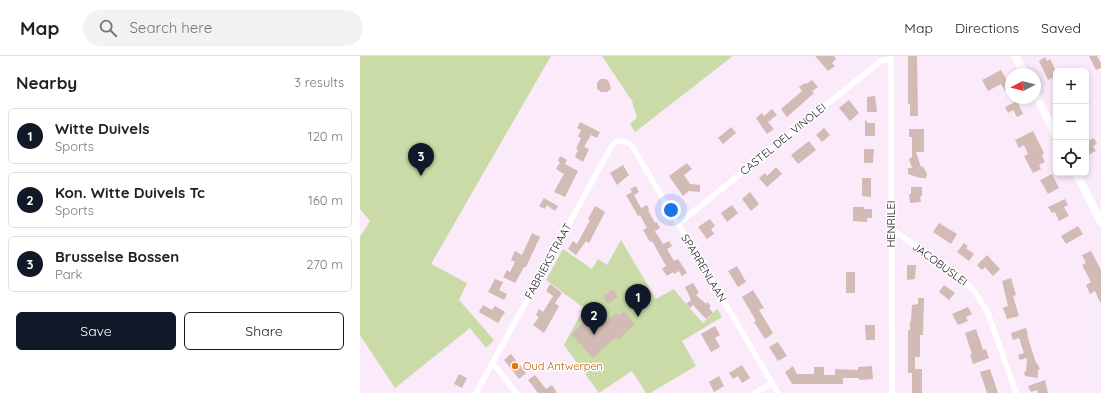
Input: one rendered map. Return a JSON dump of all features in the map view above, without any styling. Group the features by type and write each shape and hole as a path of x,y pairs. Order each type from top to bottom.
{"street":[{"path":"1015,56 1022,68"},
{"name":"CASTEL DEL VINOLEI","path":"677,223 683,220 881,61 891,58"},
{"name":"HENRILEI","path":"891,58 892,393"},
{"path":"1040,104 1053,129"},
{"name":"FABRIEKSTRAAT","path":"476,393 611,147 617,142 624,141 628,143"},
{"name":"SPARRENLAAN","path":"628,143 632,146 778,393"},
{"path":"1078,176 1101,222"},
{"name":"JACOBUSLEI","path":"891,229 957,274 975,292 988,313 1016,393"},
{"path":"492,364 497,368 516,393"},
{"path":"755,393 772,383"}],"green space":[{"path":"360,56 551,56 431,264 467,283 459,300 494,340 486,348 470,328 395,388 360,335 360,237 370,221 360,209"},
{"path":"602,56 733,56 635,132 630,124 637,118 632,101"},
{"path":"621,240 656,299 674,289 703,323 717,309 722,317 682,341 696,366 650,393 646,393 632,371 599,393 564,345 584,308 546,280 563,249 592,269 598,259 607,265"}],"building":[{"path":"815,56 834,56 836,59 832,63 835,66 828,71"},
{"path":"908,56 917,56 918,116 910,116 910,104 908,104"},
{"path":"1089,56 1097,56 1101,63 1101,68 1096,70"},
{"path":"1045,57 1047,61 1050,59 1054,68 1053,68 1053,78 1048,80 1039,61"},
{"path":"1001,70 1005,77 1005,91 1001,84 988,91 982,80"},
{"path":"600,79 606,79 609,82 611,89 607,92 601,92 597,89 597,83"},
{"path":"812,80 818,87 812,91 814,93 787,117 781,109 802,91 799,87"},
{"path":"875,96 877,112 867,112 867,97"},
{"path":"849,100 859,113 850,121 839,108"},
{"path":"1011,104 1018,104 1023,114 1017,117 1013,110 1008,113 1005,107"},
{"path":"772,109 777,115 768,122 774,129 767,134 756,118 762,113 764,116"},
{"path":"865,120 868,123 875,123 875,136 865,136"},
{"path":"580,122 600,132 597,138 591,135 584,147 589,149 583,162 575,157 578,150 576,149 581,138 578,136 581,130 577,128"},
{"path":"731,127 736,133 723,144 718,138"},
{"path":"824,128 830,135 822,142 816,135"},
{"path":"909,129 924,129 924,152 916,152 921,167 923,166 927,174 926,178 920,178 908,174 908,168 912,168 909,159 912,157 912,137 909,137"},
{"path":"1033,131 1044,153 1042,155 1045,162 1039,165 1041,169 1033,173 1024,156 1028,154 1024,145 1019,148 1015,140"},
{"path":"1094,138 1097,144 1093,146 1096,151 1089,154 1089,140"},
{"path":"809,141 816,150 798,164 791,155"},
{"path":"864,149 874,149 873,163 864,163"},
{"path":"560,156 567,160 565,164 578,171 565,197 554,192 564,174 556,169 560,162 558,161"},
{"path":"687,163 692,169 684,175 690,184 700,185 700,192 689,191 683,196 669,176"},
{"path":"623,165 629,175 617,185 610,173"},
{"path":"776,167 782,174 767,187 759,178 765,173 767,176"},
{"path":"1052,174 1059,188 1048,194 1040,180"},
{"path":"862,178 871,178 871,197 862,196"},
{"path":"636,186 639,192 634,195 641,208 647,205 655,223 657,222 660,228 655,231 663,244 669,241 672,246 667,249 674,261 678,259 687,273 682,276 679,271 674,274 673,272 667,276 662,269 666,266 652,241 650,242 643,230 647,228 640,215 638,216 626,195 632,192 630,189"},
{"path":"911,187 922,187 922,196 920,197 921,202 910,203 909,194 911,194"},
{"path":"750,192 759,204 751,211 742,199"},
{"path":"544,198 558,206 555,211 547,205 545,209 539,206"},
{"path":"1065,199 1068,205 1064,207 1069,216 1059,221 1055,212 1052,213 1048,207"},
{"path":"732,205 738,213 727,222 721,213"},
{"path":"595,206 605,212 589,243 586,241 576,255 568,249 573,241 577,244 590,220 588,219"},
{"path":"853,207 872,209 872,218 867,218 867,222 853,221"},
{"path":"710,219 715,226 711,229 714,234 707,239 698,227"},
{"path":"939,223 957,234 951,244 933,232"},
{"path":"1078,226 1083,234 1066,244 1061,236"},
{"path":"532,233 540,237 526,267 524,267 515,283 503,277 507,270 510,272 515,262 511,260 515,251 522,255"},
{"path":"964,243 968,246 966,248 974,254 969,261 957,252"},
{"path":"1091,251 1101,270 1101,304 1095,291 1090,294 1086,285 1091,282 1082,265 1086,263 1082,255"},
{"path":"987,255 1000,269 993,276 985,267 982,270 977,265"},
{"path":"907,265 916,265 915,279 907,280"},
{"path":"737,266 746,282 738,287 728,271"},
{"path":"846,272 855,272 855,293 846,293"},
{"path":"1011,278 1016,295 1013,296 1019,316 1007,319 1003,308 1008,306 1002,281"},
{"path":"495,279 503,282 499,290 507,294 504,300 488,292"},
{"path":"693,283 699,293 696,295 706,304 707,302 711,306 709,308 713,313 706,319 693,305 690,308 686,304 691,300 685,287"},
{"path":"550,284 562,293 555,303 559,306 544,333 533,325 539,317 536,315 539,309 543,312 553,296 546,291"},
{"path":"944,285 955,293 949,300 939,292"},
{"path":"613,289 618,297 608,304 603,296"},
{"path":"753,290 764,308 759,310 773,333 765,339 754,322 756,321 742,297"},
{"path":"918,298 924,298 923,335 920,335 920,357 915,357 915,369 922,369 922,393 912,393 912,373 908,373 908,330 910,330 912,305 918,304"},
{"path":"483,305 492,310 495,306 505,312 498,323 479,312"},
{"path":"968,307 972,314 966,317 968,321 958,325 952,314"},
{"path":"597,310 607,320 616,313 620,315 624,311 635,324 618,340 616,337 593,358 571,334"},
{"path":"865,325 875,325 875,340 866,340"},
{"path":"715,326 720,335 715,338 720,347 711,352 701,334"},
{"path":"1026,328 1036,363 1040,369 1038,370 1038,378 1025,376 1024,372 1026,371 1027,358 1020,360 1018,355 1024,353 1019,338 1013,340 1011,333"},
{"path":"976,329 983,350 986,349 989,358 973,364 970,355 972,354 965,333"},
{"path":"778,342 787,356 778,361 769,347"},
{"name":"Oud Antwerpen","path":"511,354 526,373 519,379 504,360"},
{"path":"742,365 750,378 742,383 738,376 733,379 729,373"},
{"path":"793,366 797,374 814,374 814,367 824,367 824,375 835,375 835,369 858,370 858,367 872,366 873,379 859,380 859,378 843,378 843,384 792,384 785,372"},
{"path":"990,369 998,393 987,393 980,372"},
{"path":"459,374 467,378 462,388 454,384"},
{"path":"535,375 546,389 552,385 557,393 538,393 528,380"},
{"path":"719,376 724,386 714,392 709,382"},
{"path":"1045,380 1048,393 1038,393 1037,390 1031,392 1028,386"}],"place":[{"name":"Brusselse Bossen","path":"421,176"},
{"name":"Witte Duivels","path":"638,317"},
{"name":"Kon. Witte Duivels Tc","path":"594,335"},
{"name":"Oud Antwerpen","path":"515,366"}]}
